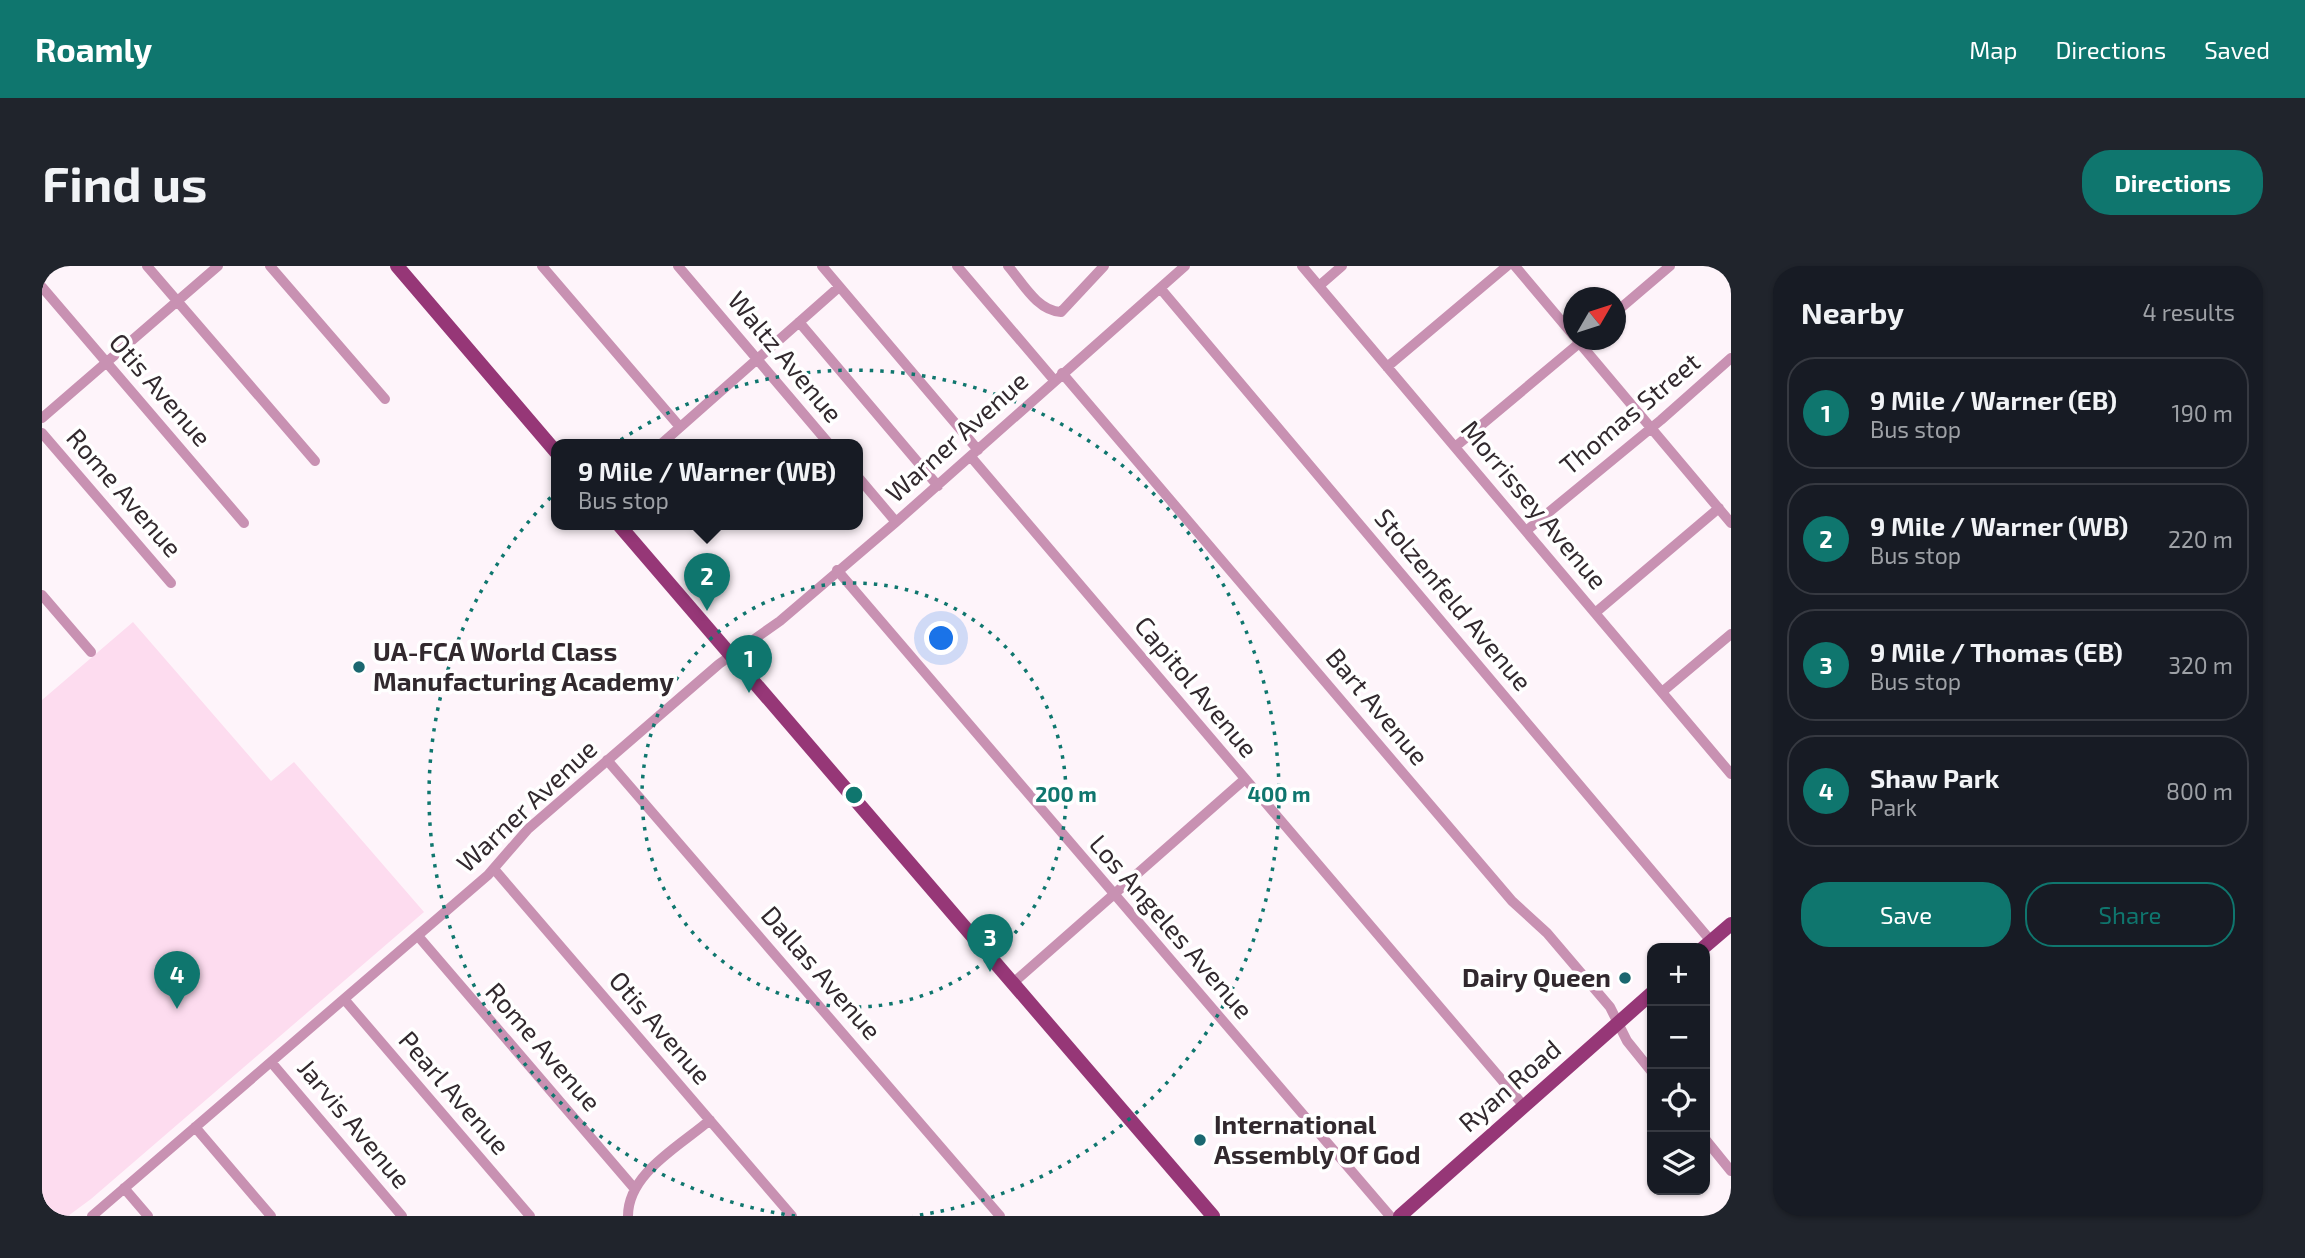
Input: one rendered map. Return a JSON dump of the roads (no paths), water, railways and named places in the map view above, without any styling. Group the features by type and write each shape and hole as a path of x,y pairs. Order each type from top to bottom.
{"main road":[{"path":"397,266 551,446"},
{"path":"623,530 1213,1216"},
{"path":"1709,943 1731,924"},
{"name":"Ryan Road","path":"1400,1216 1647,997"}],"street":[{"path":"147,266 315,461"},
{"path":"42,418 218,266"},
{"path":"270,266 386,400"},
{"path":"542,266 680,426"},
{"name":"Waltz Avenue","path":"678,266 826,439"},
{"name":"Capitol Avenue","path":"822,266 1245,779 1524,1106"},
{"name":"Bart Avenue","path":"957,266 1058,377 1503,890 1559,947 1610,1007 1650,1069"},
{"path":"1016,269 1040,303 1053,312 1061,312 1104,266"},
{"name":"Warner Avenue","path":"92,1216 494,869 528,829 607,760 731,656 780,621 896,522 1185,266"},
{"name":"Morrissey Avenue","path":"1302,266 1730,772"},
{"path":"1319,286 1342,266"},
{"path":"1387,367 1507,266"},
{"path":"1515,266 1563,322"},
{"path":"1626,303 1670,266"},
{"name":"Otis Avenue","path":"42,287 244,523"},
{"path":"666,439 839,287"},
{"name":"Stolzenfeld Avenue","path":"1160,288 1705,943"},
{"path":"799,322 938,486"},
{"path":"1455,447 1565,350"},
{"path":"1587,350 1731,523"},
{"name":"Thomas Street","path":"1526,531 1651,429 1731,358"},
{"name":"Rome Avenue","path":"42,433 171,583"},
{"path":"863,483 896,522"},
{"path":"1595,613 1719,508"},
{"name":"Los Angeles Avenue","path":"837,570 1390,1216"},
{"path":"42,595 91,652"},
{"path":"1662,692 1731,634"},
{"name":"Dallas Avenue","path":"607,760 1000,1216"},
{"path":"1013,984 1245,779"},
{"name":"Otis Avenue","path":"494,869 792,1216"},
{"name":"Rome Avenue","path":"418,936 634,1188"},
{"name":"Pearl Avenue","path":"344,999 530,1216"},
{"name":"Jarvis Avenue","path":"271,1062 402,1216"},
{"path":"628,1216 634,1188 710,1120"},
{"path":"195,1127 271,1216"},
{"path":"1710,1145 1731,1171"},
{"path":"124,1188 148,1216"}],"place":[{"name":"9 Mile / Warner (WB)","path":"707,611"},
{"name":"UA-FCA World Class Manufacturing Academy","path":"359,667"},
{"name":"9 Mile / Warner (EB)","path":"749,693"},
{"name":"9 Mile / Thomas (EB)","path":"990,972"},
{"name":"Dairy Queen","path":"1625,978"},
{"name":"Shaw Park","path":"177,1009"},
{"name":"International Assembly Of God","path":"1200,1140"}]}
